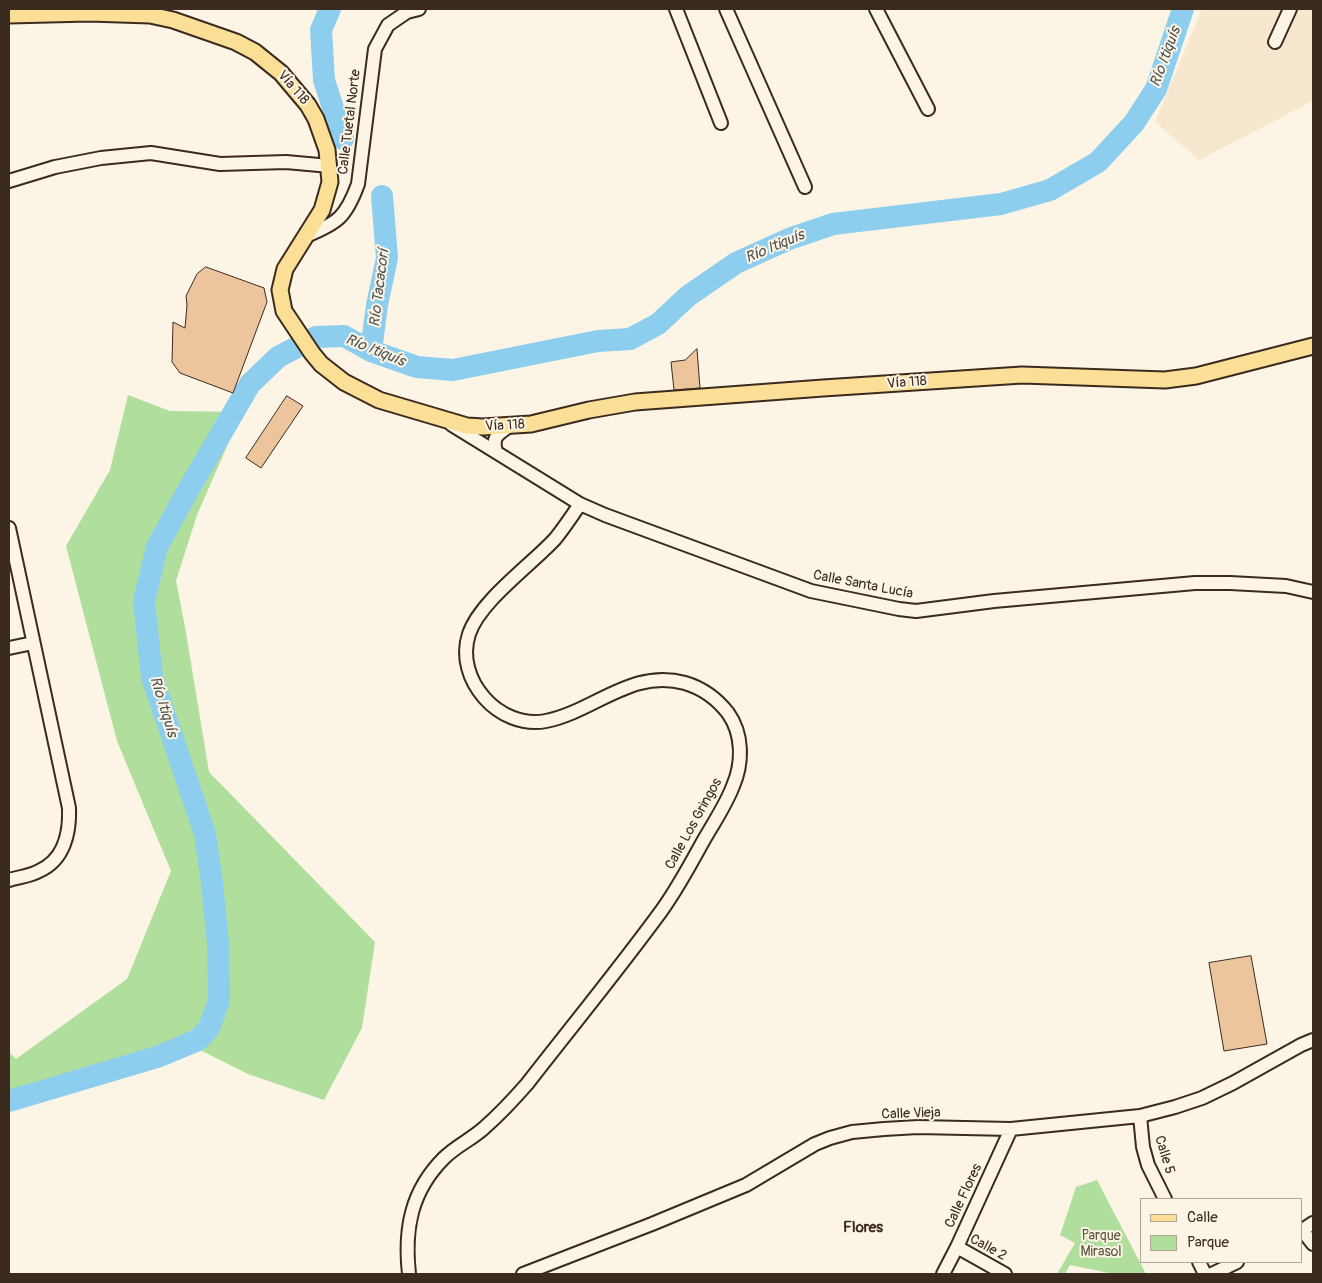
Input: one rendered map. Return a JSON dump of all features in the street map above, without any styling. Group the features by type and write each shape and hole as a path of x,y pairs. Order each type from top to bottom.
{"main road":[{"name":"Vía 118","path":"9,15 89,13 150,15 173,20 236,42 255,52 281,73 308,105 322,132 330,166 330,182 322,210 291,258 281,279 280,290 284,311 312,353 332,373 360,391 379,400 467,426 483,428 531,424 589,410 635,402 1022,375 1165,380 1196,376 1313,346"}],"street":[{"name":"Calle Tuetal Norte","path":"306,236 329,227 343,216 352,201 358,184 375,49 388,25 407,12 418,9"},
{"path":"676,9 721,123"},
{"path":"726,9 805,187"},
{"path":"876,9 928,109"},
{"path":"1275,42 1290,9"},
{"path":"9,181 102,158 151,153 220,164 286,162 330,166"},
{"name":"Calle Santa Lucía","path":"444,420 580,504 605,515 811,591 899,609 916,611 1195,583 1286,586 1313,592"},
{"path":"496,452 494,443 497,435 508,427"},
{"name":"Calle Los Gringos","path":"409,1274 407,1257 408,1232 413,1209 422,1185 445,1157 506,1109 662,910 727,800 739,770 739,742 732,719 715,700 692,686 675,680 656,679 637,682 563,716 544,721 525,721 510,717 485,700 475,686 469,674 466,649 468,635 474,621 484,607 554,539 580,504"},
{"path":"9,528 69,808 70,823 64,846 48,866 31,874 9,880"},
{"path":"9,648 33,643"},
{"name":"Calle Vieja","path":"523,1274 746,1185 815,1144 830,1138 852,1132 918,1127 1011,1129 1140,1116 1202,1098 1313,1040"},
{"name":"Calle 5","path":"1140,1116 1143,1147 1148,1165 1164,1198"},
{"name":"Calle Flores","path":"943,1274 957,1248 1011,1129"},
{"path":"1302,1229 1313,1223"},
{"path":"1302,1231 1313,1244"},
{"name":"Calle 2","path":"957,1248 1005,1274"},
{"path":"1212,1274 1235,1263"}],"shaded area":[{"path":"1202,9 1313,9 1313,101 1199,160 1155,122"}],"green space":[{"path":"128,395 170,411 242,412 197,515 176,581 209,772 375,942 362,1028 324,1100 248,1074 200,1050 9,1101 9,1052 16,1059 127,979 171,871 117,741 66,546 110,470"},
{"name":"Parque Mirasol","path":"1097,1180 1146,1274 1114,1274 1070,1265 1065,1274 1057,1274 1075,1243 1060,1235 1076,1187"}],"building":[{"path":"206,267 264,288 267,302 233,393 180,373 172,362 173,322 185,328 186,296 197,274"},
{"path":"697,349 700,388 674,390 671,362 685,360"},
{"path":"287,396 303,406 261,468 246,458"},
{"path":"1251,956 1267,1044 1224,1051 1209,963"}],"waterway":[{"name":"Río Tacacorí","path":"330,9 321,30 324,80 343,139"},
{"name":"Río Itiquís","path":"9,1101 157,1057 198,1040 209,1028 219,1001 218,943 205,834 152,677 144,601 157,547 187,492 250,384 278,357 316,337 344,336 371,351 417,367 453,370 598,341 630,339 658,324 688,296 736,263 789,239 833,224 1001,204 1050,190 1098,162 1134,123 1156,89 1183,9"},
{"name":"Río Tacacorí","path":"371,351 377,305 387,258 382,196"}],"district":[{"name":"Flores","path":"863,1228"}]}
